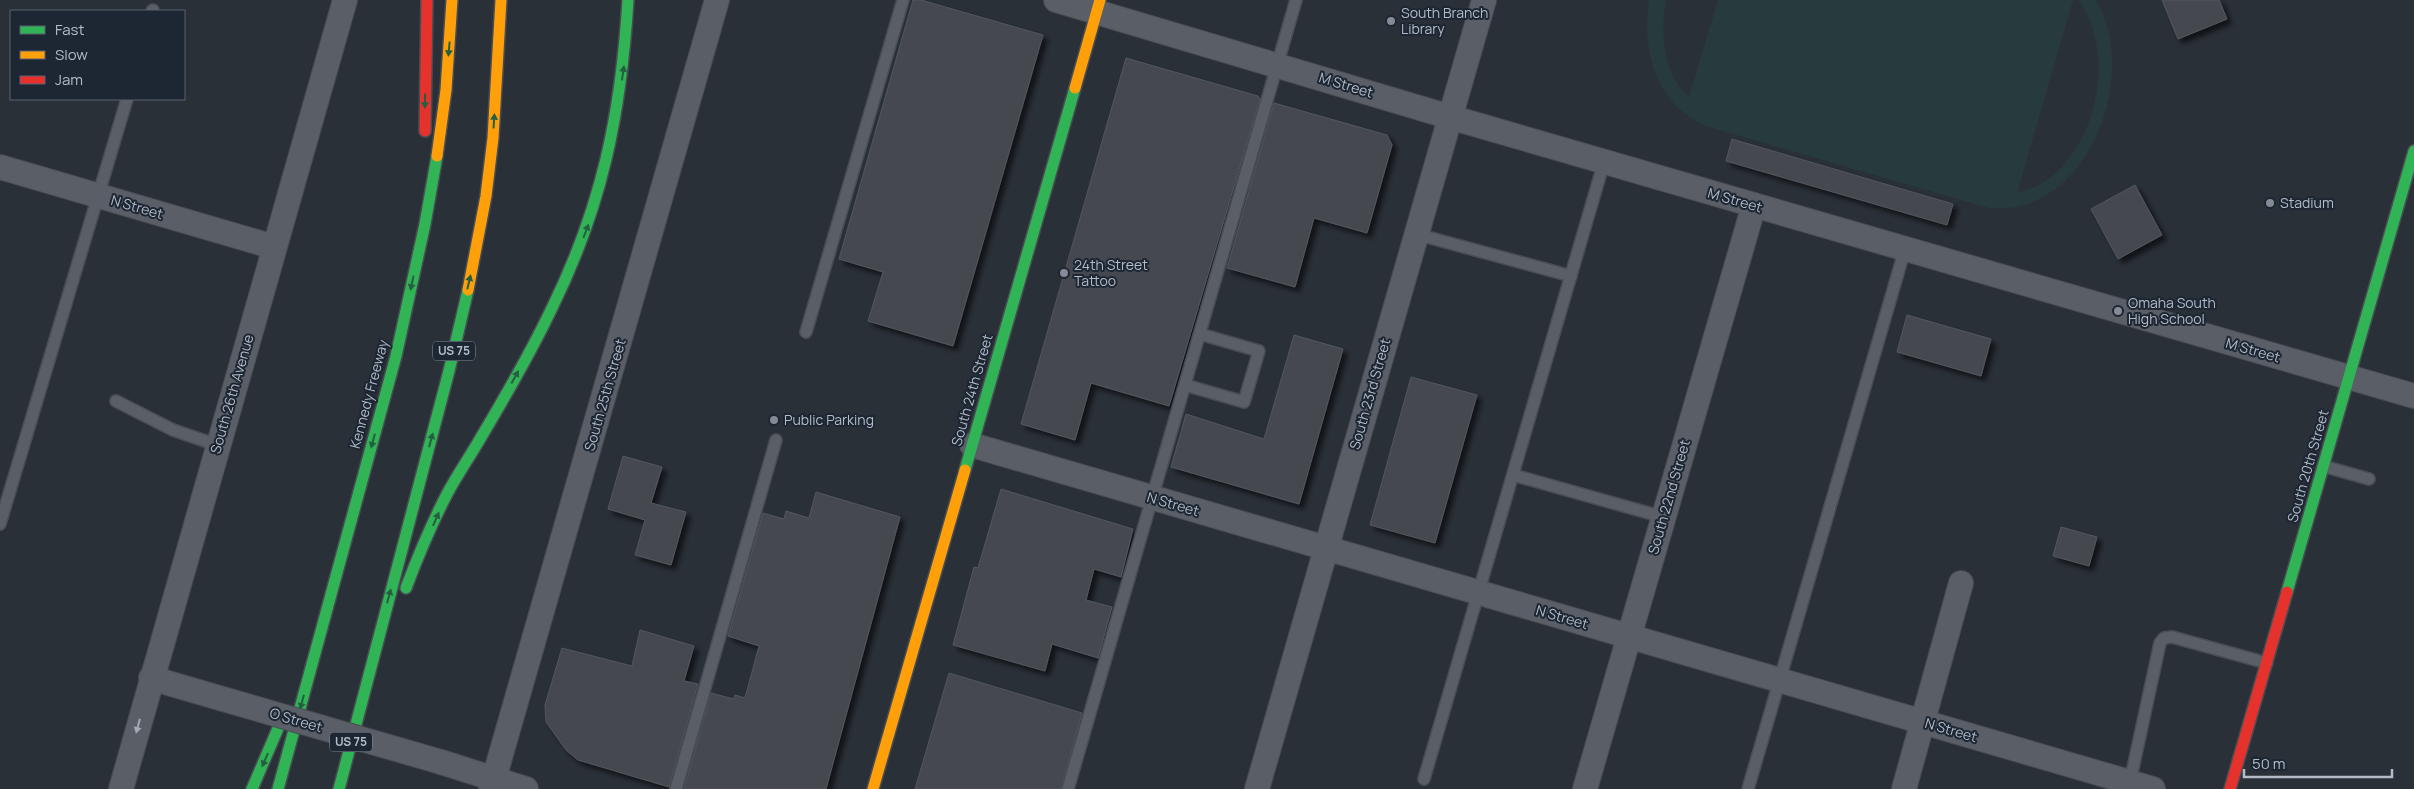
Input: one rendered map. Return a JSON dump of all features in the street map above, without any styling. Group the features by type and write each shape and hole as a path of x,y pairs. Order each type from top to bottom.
{"main road":[{"path":"424,146 427,0"},
{"name":"Kennedy Freeway","path":"278,789 396,356 422,236 445,92 452,0"},
{"name":"US 75","path":"339,789 362,694 449,371 472,270 486,196 493,138 500,0"},
{"path":"362,694 416,563 447,494 516,376 557,298 586,230 604,174 617,112 626,51 628,0"},
{"name":"South 24th Street","path":"873,789 1098,6"},
{"name":"South 20th Street","path":"2230,789 2414,151"},
{"path":"422,236 424,166"},
{"path":"252,789 328,604"}],"street":[{"name":"South 26th Avenue","path":"121,789 217,445 345,0"},
{"name":"South 25th Street","path":"492,784 717,0"},
{"name":"M Street","path":"1056,0 1098,6 1450,117 2414,396"},
{"name":"South 23rd Street","path":"1257,789 1484,0"},
{"name":"N Street","path":"0,167 274,247"},
{"name":"South 22nd Street","path":"1585,789 1754,206"},
{"name":"N Street","path":"972,445 2153,789"},
{"path":"1904,789 1961,582"},
{"name":"O Street","path":"151,678 442,762 492,784 526,789"}],"lane":[{"path":"806,332 903,0"},
{"path":"1068,789 1296,0"},
{"path":"0,524 127,100"},
{"path":"1424,779 1604,162"},
{"path":"1416,234 1571,276"},
{"path":"1748,789 1778,680 1905,249"},
{"path":"1185,385 1244,402 1259,351 1200,334"},
{"path":"116,401 173,430 217,445"},
{"path":"676,789 776,440"},
{"path":"2323,466 2369,479"},
{"path":"1513,475 1663,517"},
{"path":"2130,782 2153,667 2160,643 2164,638 2172,637 2267,663"}],"green space":[{"path":"1649,0 1666,0 1663,25 1669,65 1680,88 1689,97 1718,0 2073,0 2017,193 2043,182 2064,164 2081,140 2092,112 2098,82 2098,52 2091,24 2078,0 2096,0 2108,31 2112,66 2108,101 2097,136 2078,166 2054,190 2024,205 1989,208 1709,127 1691,118 1665,92 1656,76 1648,39 1647,19"}],"building":[{"path":"913,0 921,0 1043,35 953,346 868,321 883,272 839,259"},
{"path":"2162,0 2219,0 2227,19 2178,39"},
{"path":"1126,58 1258,96 1260,99 1169,406 1091,383 1075,440 1021,424"},
{"path":"1274,103 1387,135 1392,145 1367,233 1314,218 1295,287 1227,268"},
{"path":"1732,139 1953,204 1947,225 1726,161"},
{"path":"2135,185 2162,235 2118,259 2091,209"},
{"path":"1907,315 1991,339 1981,376 1897,352"},
{"path":"1294,335 1343,349 1299,504 1171,467 1186,414 1264,439"},
{"path":"1411,377 1477,395 1435,543 1370,525"},
{"path":"623,456 662,467 651,503 686,512 671,565 635,555 645,520 608,509"},
{"path":"1001,489 1133,529 1121,577 1094,569 1086,600 1112,607 1098,658 1052,644 1045,671 953,645 974,567 978,568"},
{"path":"816,492 900,517 826,789 684,789 711,693 734,699 735,695 745,698 759,646 728,636 763,513 784,519 786,511 809,518"},
{"path":"2061,527 2097,537 2089,566 2053,556"},
{"path":"640,630 694,646 684,681 698,684 669,787 578,760 566,750 546,722 545,705 562,648 632,666"},
{"path":"949,673 1082,713 1061,789 915,789"}],"traffic: fast":[{"path":"406,588 441,506 535,343 569,272 584,234 596,197 614,121 625,42 628,0"},
{"path":"965,470 1075,88"},
{"path":"2287,592 2414,151"},
{"path":"278,789 396,356 425,224 437,156"},
{"path":"339,789 449,371 468,290"},
{"path":"252,789 282,719"}],"traffic: slow":[{"path":"437,156 446,90 452,0"},
{"path":"468,290 486,196 493,138 501,0"},
{"path":"1075,88 1100,0"},
{"path":"873,789 965,470"}],"traffic: jam":[{"path":"425,131 427,0"},
{"path":"2230,789 2287,592"}],"place":[{"name":"South Branch Library","path":"1391,21"},
{"name":"Stadium","path":"2270,203"},
{"name":"24th Street Tattoo","path":"1064,273"},
{"name":"Omaha South High School","path":"2118,311"},
{"name":"Public Parking","path":"774,420"}]}
